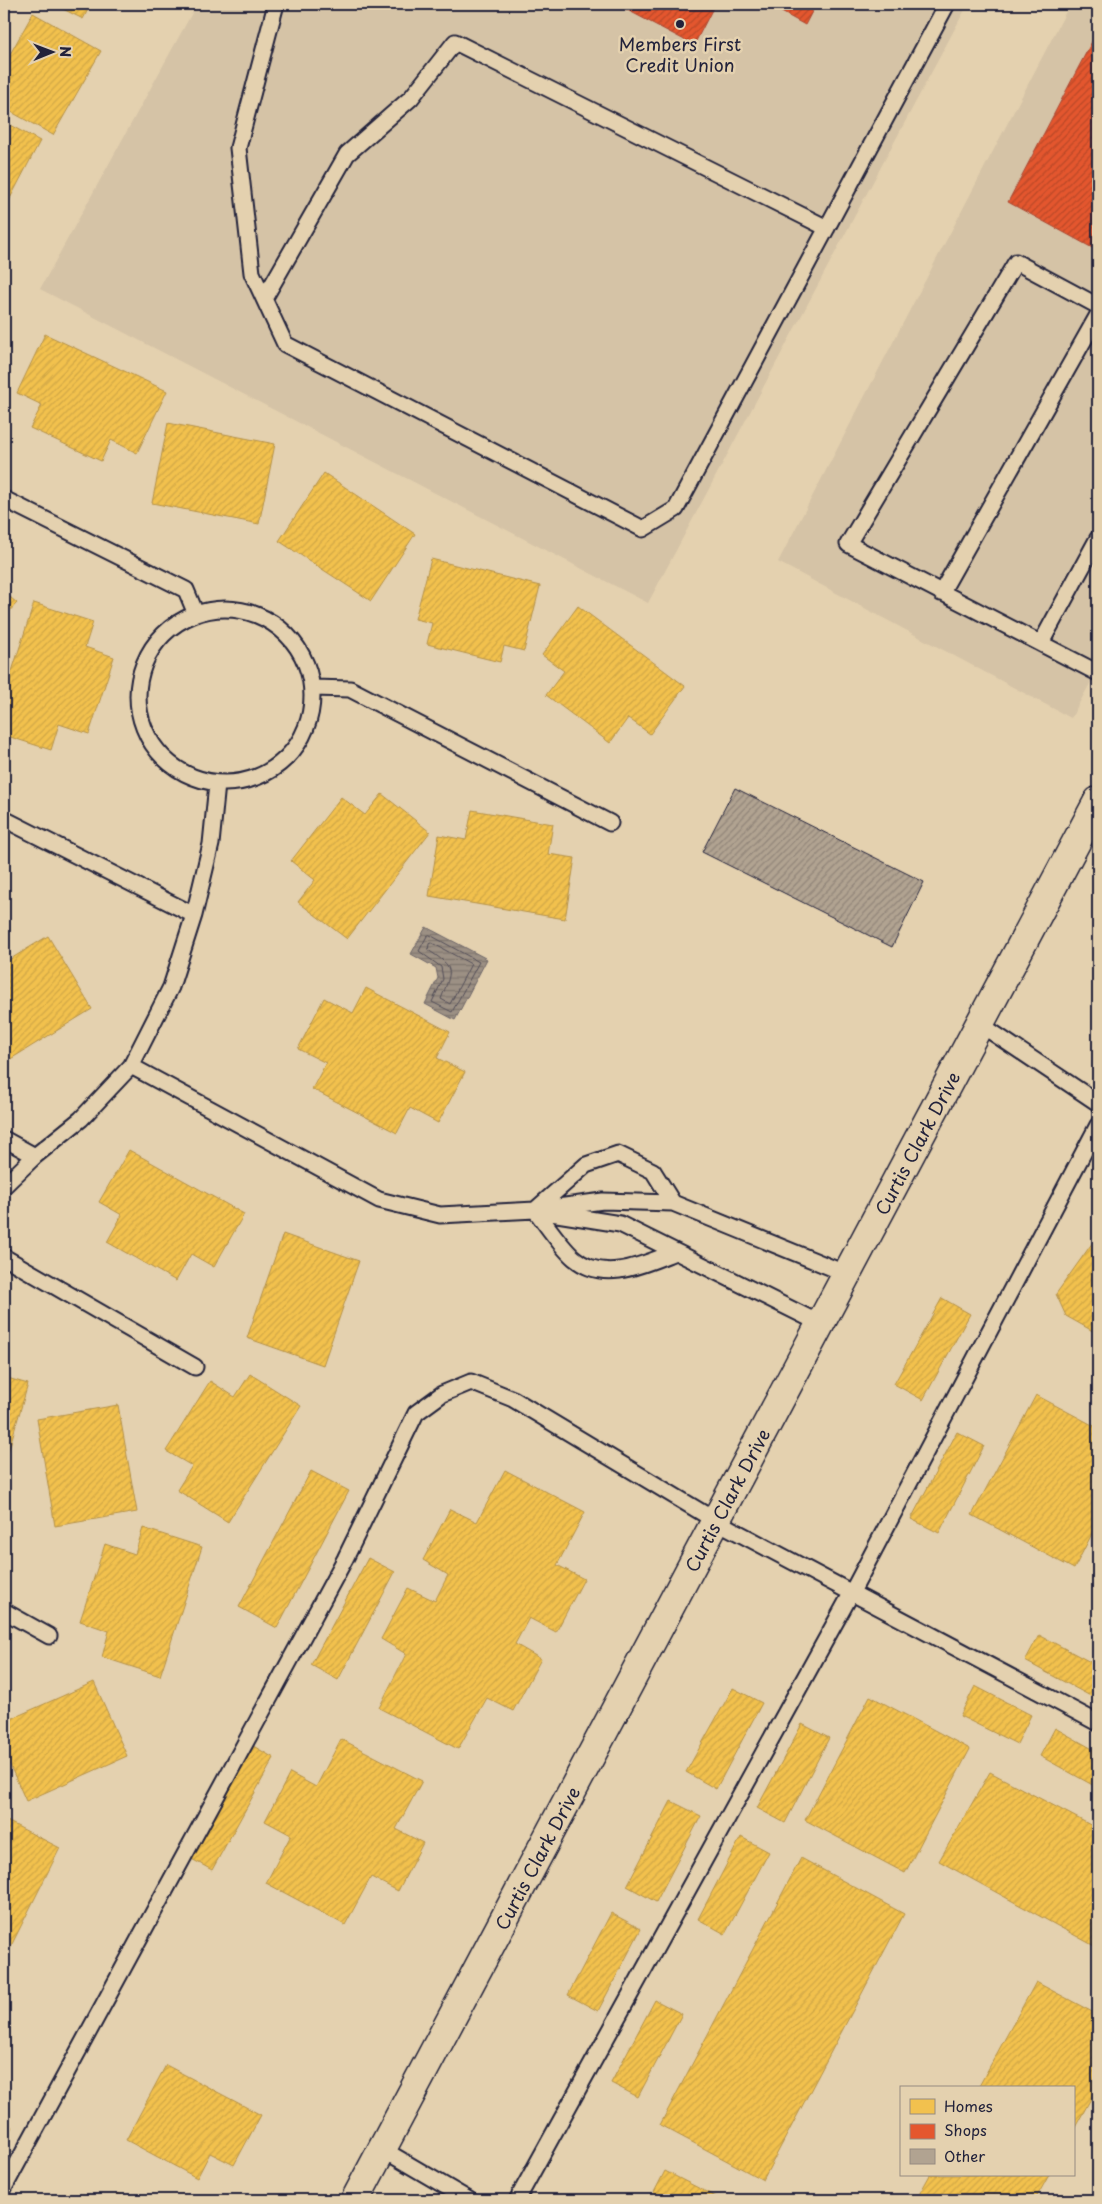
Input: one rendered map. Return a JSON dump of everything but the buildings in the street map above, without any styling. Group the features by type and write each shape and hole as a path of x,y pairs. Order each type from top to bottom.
{"street":[{"name":"Curtis Clark Drive","path":"355,2200 1098,800"}],"lane":[{"path":"276,4 238,148 252,274 285,344 643,529 676,509 947,4"},
{"path":"264,298 347,154 411,98 455,42 827,228"},
{"path":"1098,306 1016,262 848,544 1098,673"},
{"path":"941,593 1098,314"},
{"path":"4,499 186,590 196,614"},
{"path":"1041,643 1098,538"},
{"path":"236,608 265,617 290,636 306,662 313,688 310,714 290,754 267,774 247,781 217,784 181,773 158,753 149,740 138,711 138,681 146,658 163,633 177,622 205,610 236,608"},
{"path":"313,688 350,689 610,823"},
{"path":"4,1186 35,1156 80,1119 131,1066 171,987 194,915 211,844 217,784"},
{"path":"4,819 194,915"},
{"path":"980,1024 1098,1103"},
{"path":"131,1066 379,1200 440,1215 535,1210 603,1201 673,1203 847,1274"},
{"path":"517,2200 852,1592 1098,1125"},
{"path":"4,1139 35,1156"},
{"path":"535,1210 586,1165 618,1154 653,1171 673,1203"},
{"path":"535,1210 574,1258 597,1270 630,1270 675,1252"},
{"path":"535,1210 620,1224 820,1324"},
{"path":"4,1257 195,1367"},
{"path":"4,2188 345,1559 416,1412 442,1394 471,1382 513,1399 716,1520 1098,1723"},
{"path":"4,1611 50,1636"},
{"path":"382,2149 469,2200"}],"shaded area":[{"path":"197,4 968,4 648,603 40,289"},
{"path":"1070,4 1098,4 1098,669 1071,718 778,562"}],"water":[{"path":"426,927 487,959 455,1020 425,1004 438,978 436,968 411,954"}],"place":[{"name":"Members First Credit Union","path":"680,24"}]}
